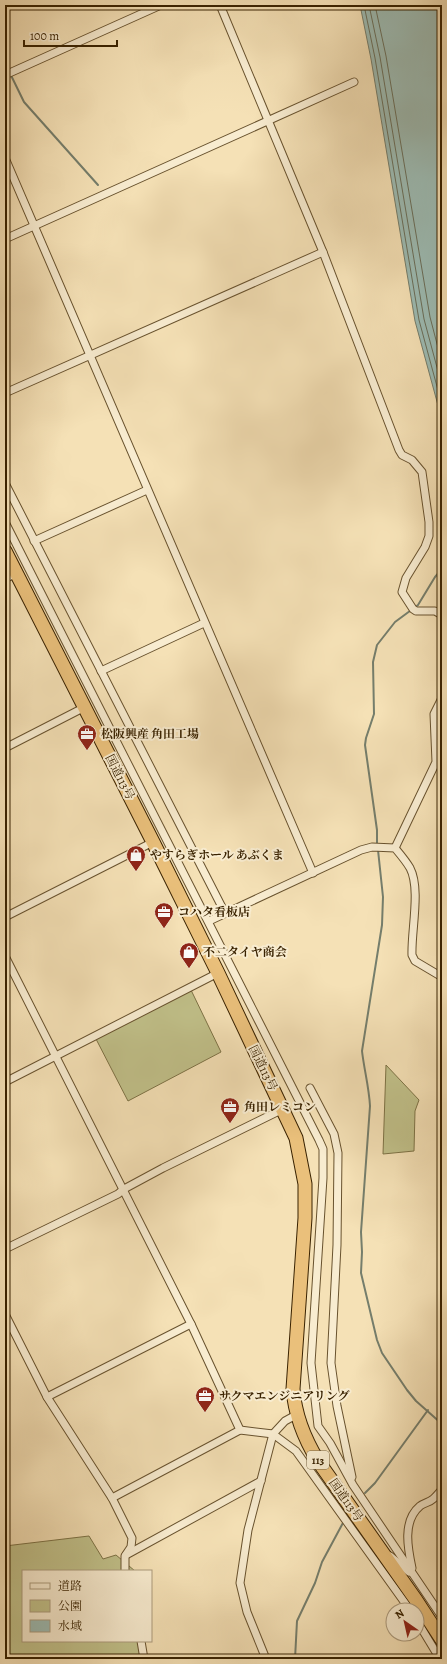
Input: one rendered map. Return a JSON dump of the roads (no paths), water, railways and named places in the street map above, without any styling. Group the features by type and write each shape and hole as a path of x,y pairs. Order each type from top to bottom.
{"highway":[{"name":"国道113号","path":"5,551 11,576 85,707 218,973 296,1138 305,1184 305,1218 293,1389 296,1415 306,1441 442,1640"}],"street":[{"path":"5,75 161,5"},
{"path":"220,5 323,252 399,450 402,455 412,460 422,472 429,522 429,536 425,547 406,578 402,592 413,609 416,611 435,611 442,615"},
{"path":"5,239 354,82"},
{"path":"5,158 204,623 313,873"},
{"path":"5,393 323,252"},
{"path":"5,483 225,913"},
{"path":"34,541 147,490"},
{"path":"5,522 209,921 323,1149 323,1178 311,1363 318,1426 330,1443 354,1485 442,1617"},
{"path":"101,671 204,623"},
{"path":"395,848 436,762 434,714 442,698"},
{"path":"5,748 85,707"},
{"path":"5,917 153,842"},
{"path":"209,921 361,850 372,847 395,848"},
{"path":"395,848 411,869 413,879 415,899 412,956 415,961 442,977"},
{"path":"5,956 191,1324 240,1430"},
{"path":"5,1082 218,973"},
{"path":"310,1088 334,1134 338,1154 337,1246 331,1363 337,1406 354,1485"},
{"path":"5,1249 118,1194 124,1189 283,1109"},
{"path":"5,1314 47,1397 112,1498 132,1538 131,1547 125,1556 125,1570"},
{"path":"47,1397 191,1324"},
{"path":"266,1659 247,1612 240,1583 248,1530 273,1434 285,1421 296,1415"},
{"path":"112,1498 240,1430 273,1434 296,1450 349,1522 404,1602"},
{"path":"125,1556 261,1481"},
{"path":"414,1574 408,1552 407,1539 410,1522 414,1513 420,1506 433,1499 442,1490"},
{"path":"386,1557 390,1556 408,1572 414,1574"},
{"path":"425,1634 440,1659"},
{"path":"141,1642 144,1659"}],"water":[{"path":"360,5 442,5 442,420 415,321 371,59"}],"waterway":[{"path":"5,63 24,102 98,185"},
{"path":"377,846 377,830 365,745 374,714 373,662 377,645 395,622 418,605 435,577 442,569"},
{"path":"378,850 383,897 382,925 362,1051 370,1106 361,1232 361,1273 377,1340 382,1353 416,1401 442,1424"},
{"path":"365,1493 375,1483 428,1410"},
{"path":"295,1659 297,1621 315,1583 322,1562 344,1521"}],"place":[{"name":"松阪興産 角田工場","path":"87,751"},
{"name":"やすらぎホール あぶくま","path":"136,872"},
{"name":"コハタ看板店","path":"164,929"},
{"name":"不二タイヤ商会","path":"189,969"},
{"name":"角田レミコン","path":"230,1124"},
{"name":"サクマエンジニアリング","path":"205,1413"}]}
